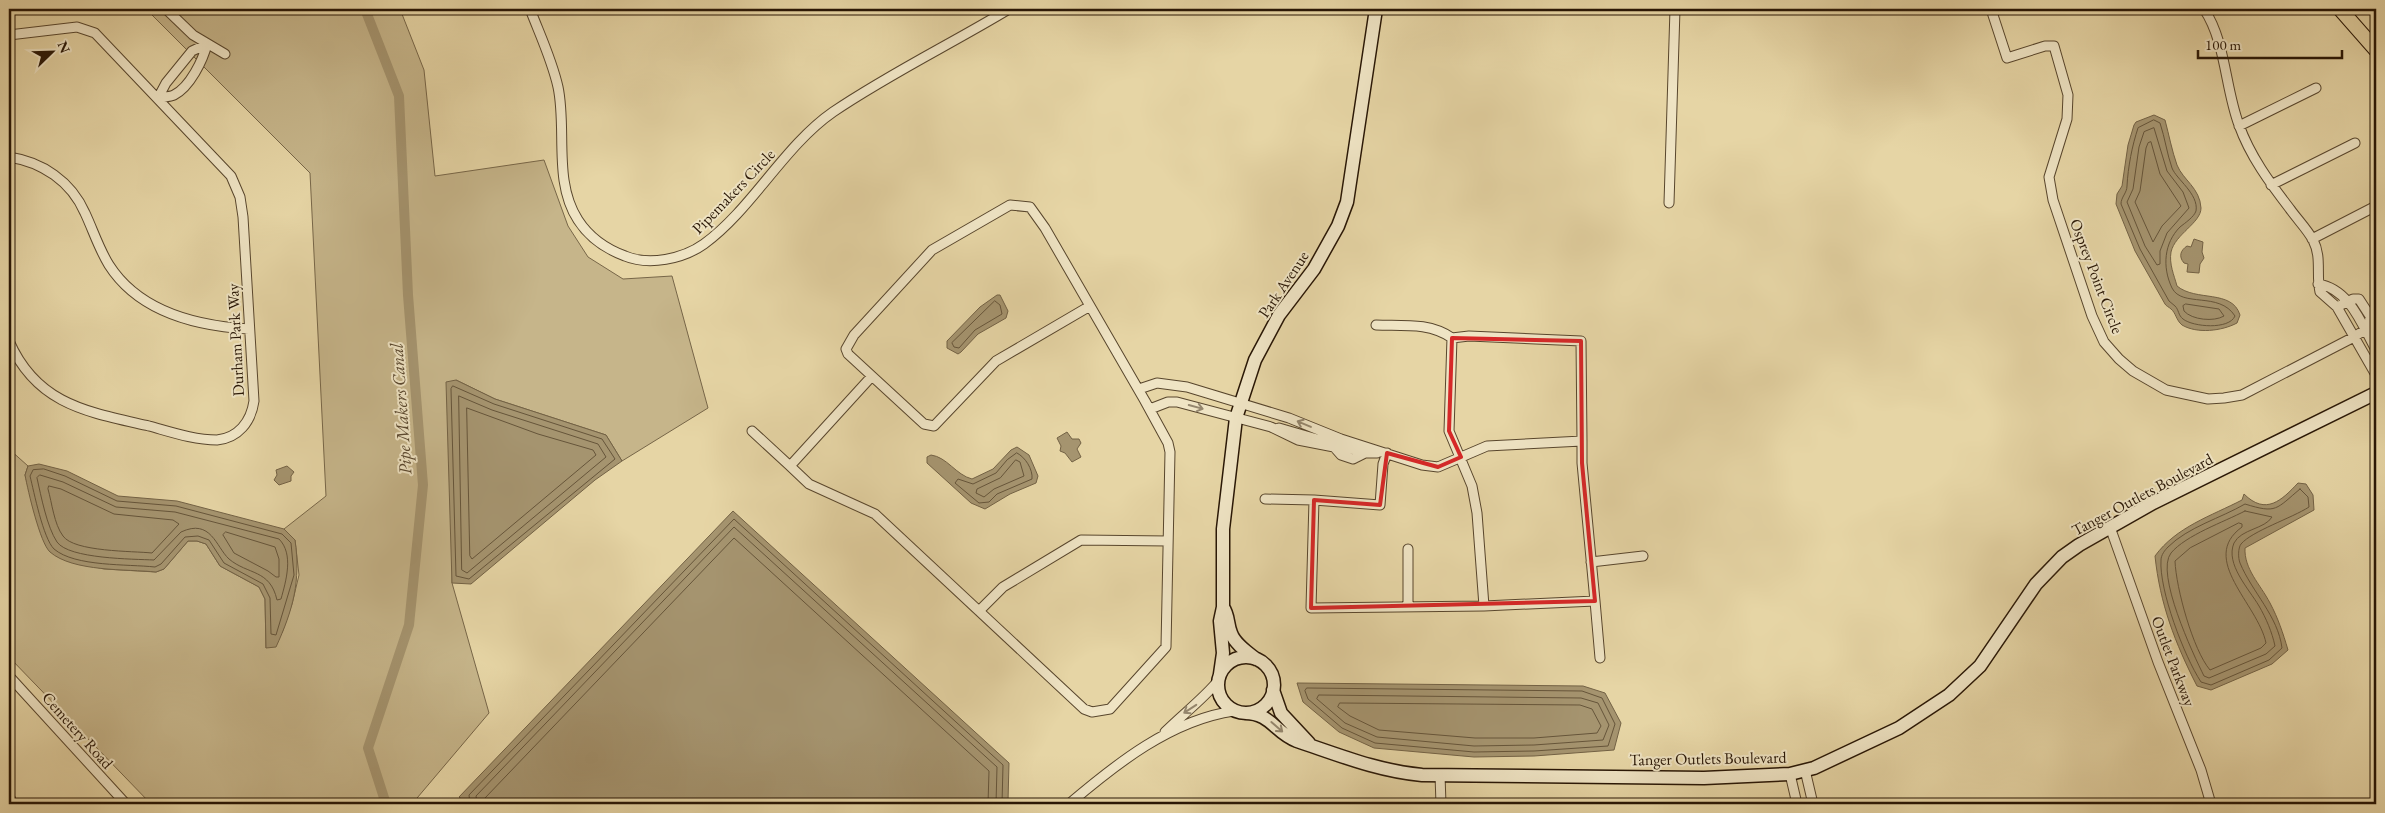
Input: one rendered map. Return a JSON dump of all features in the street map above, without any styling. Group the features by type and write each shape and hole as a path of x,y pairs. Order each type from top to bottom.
{"main road":[{"path":"2340,9 2376,50"}],"street":[{"path":"166,9 207,44 224,54"},
{"name":"Pipemakers Circle","path":"530,9 552,66 558,88 565,186 576,219 587,233 615,252 644,260 670,259 704,244 802,140 832,113 1009,9"},
{"name":"Park Avenue","path":"1219,678 1223,653 1220,620 1223,607 1223,529 1236,418 1255,360 1278,315 1314,270 1338,226 1348,202 1376,9"},
{"path":"1669,203 1675,9"},
{"name":"Osprey Point Circle","path":"1991,9 2007,58 2045,46 2054,46 2058,55 2068,95 2067,119 2049,177 2053,200 2092,316 2104,342 2119,359 2133,371 2166,390 2208,398 2224,398 2242,395 2365,330"},
{"path":"2204,9 2219,44 2229,92 2239,126 2254,158 2312,239 2320,268 2318,284 2320,292 2337,306 2376,375"},
{"name":"Durham Park Way","path":"9,35 77,27 86,28 100,37 226,169 238,189 243,217 254,401 252,414 238,433 217,440 131,422 70,406 54,397 34,379 21,364 9,341"},
{"path":"158,98 166,83 192,51 207,44"},
{"path":"158,98 174,95 194,73 203,60 207,44"},
{"path":"183,64 194,73"},
{"path":"2239,126 2316,88"},
{"path":"2272,185 2356,143"},
{"path":"9,157 27,160 43,168 71,190 81,203 108,264 120,280 143,299 162,310 185,318 218,327 249,328"},
{"path":"752,431 809,484 875,514 1084,709 1092,712 1110,708 1166,647 1170,452 1168,443 1139,389 1037,214 1030,207 1010,205 932,250 854,335 846,348 848,354 924,424 934,426 996,360 1090,306"},
{"path":"2312,239 2376,206"},
{"path":"2318,284 2324,285 2348,301"},
{"path":"2337,306 2348,301 2359,300 2363,303 2371,322 2365,330 2376,350"},
{"path":"1376,325 1421,326 1440,330 1452,338 1469,336 1581,341 1582,463 1600,658"},
{"path":"1452,338 1449,431 1472,486 1477,514 1484,606"},
{"path":"790,466 872,376"},
{"path":"1139,389 1157,384 1171,384 1240,402 1385,453 1422,465 1438,467 1487,446 1582,441"},
{"name":"Tanger Outlets Boulevard","path":"1239,712 1257,713 1296,741 1379,769 1397,773 1704,778 1790,774 1805,770 1827,763 1899,728 1949,695 1980,666 2026,598 2049,569 2079,545 2153,503 2376,393"},
{"path":"1150,409 1158,404 1177,402 1271,427 1298,440 1334,447 1341,455 1353,459 1365,453 1385,453"},
{"path":"1265,499 1314,500 1380,505 1385,453"},
{"path":"1314,500 1311,608 1484,606 1595,601"},
{"name":"Outlet Parkway","path":"2110,527 2211,804"},
{"path":"979,611 1003,587 1080,540 1168,541"},
{"path":"1408,549 1408,607"},
{"path":"1591,562 1643,556"},
{"name":"Park Avenue","path":"1223,607 1228,616 1231,634 1242,648 1257,660"},
{"path":"1162,736 1183,714 1198,705 1219,678 1226,665 1236,659 1246,657 1257,660 1266,666 1272,675 1273,690 1281,713 1308,744"},
{"name":"Cemetery Road","path":"9,676 126,804"},
{"path":"1219,678 1219,695 1225,704 1239,712"},
{"path":"1069,804 1090,786 1162,736 1213,714 1256,711 1265,706 1273,690"},
{"path":"1805,770 1813,804"},
{"path":"1790,774 1797,804"},
{"path":"1440,775 1441,804"},
{"path":"9,796 13,804"}],"highlighted area":[{"path":"1452,338 1581,341 1582,463 1595,601 1311,608 1314,500 1380,505 1387,453 1438,467 1461,457 1449,431"}],"shaded area":[{"path":"146,9 400,9 424,70 435,176 544,160 568,226 588,257 623,279 672,276 708,408 622,461 606,435 495,399 456,380 452,583 489,713 412,804 151,804 9,657 9,449 28,466 25,475 42,537 65,560 104,569 156,572 164,569 188,541 206,544 220,566 259,587 265,599 266,648 282,633 299,575 295,540 284,529 326,496 310,173"}],"water":[{"path":"2154,115 2165,120 2177,165 2198,195 2201,208 2197,219 2177,240 2171,252 2171,265 2177,286 2194,294 2222,299 2236,307 2240,315 2237,323 2231,326 2217,330 2195,330 2180,323 2173,311 2165,304 2135,251 2116,204 2117,194 2122,186 2128,145 2134,125 2136,122"},
{"path":"2194,239 2203,242 2202,252 2204,258 2200,264 2199,273 2187,272 2188,264 2184,263 2181,256 2182,251 2187,246 2191,247"},
{"path":"997,295 1000,295 1008,311 1006,318 978,334 958,354 947,348 947,341 980,307"},
{"path":"456,380 495,399 606,435 622,461 595,480 471,584 452,583 446,382"},
{"path":"1067,432 1072,439 1079,439 1081,443 1077,449 1081,457 1072,462 1065,453 1060,451 1061,446 1057,438"},
{"path":"1017,447 1029,455 1038,476 1036,483 1010,494 985,509 971,503 927,463 927,457 931,455 937,456 961,474 972,479 993,469 1011,450"},
{"path":"39,464 67,471 118,496 177,501 284,529 295,540 297,569 291,608 276,647 266,648 265,599 259,587 220,566 206,544 188,541 164,569 156,572 86,566 72,563 50,552 38,528 25,475 28,466"},
{"path":"287,466 294,472 291,476 291,481 279,485 274,480 277,475 276,470"},
{"path":"2298,483 2306,484 2313,495 2314,510 2245,548 2247,563 2273,609 2288,650 2272,664 2211,690 2197,686 2170,623 2157,574 2155,556 2173,537 2206,517 2242,500 2244,494 2252,501 2267,505 2280,500"},
{"path":"733,511 1009,763 1008,801 1005,804 468,804 459,797"},
{"path":"1297,683 1583,686 1605,693 1621,723 1614,750 1534,756 1474,757 1374,748 1339,732 1303,702"}],"waterway":[{"name":"Pipe Makers Canal","path":"365,9 399,96 408,295 423,485 409,625 368,748 386,804"}]}
